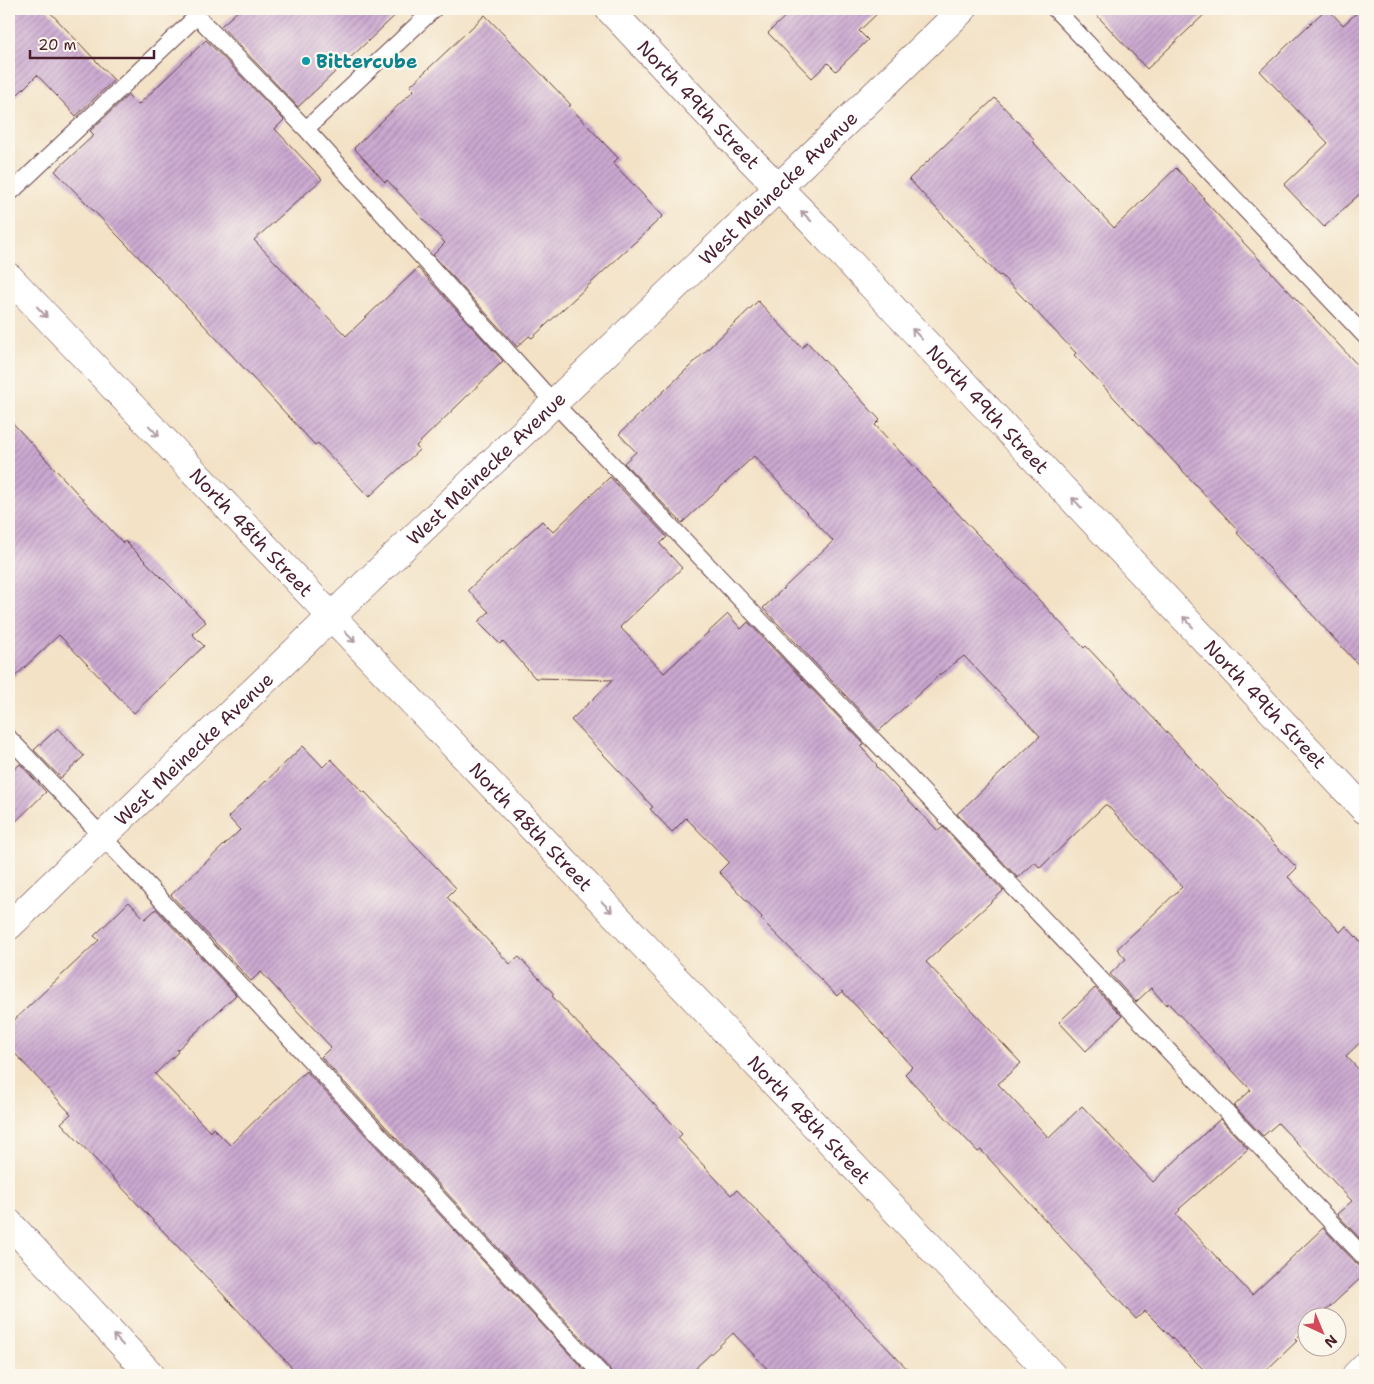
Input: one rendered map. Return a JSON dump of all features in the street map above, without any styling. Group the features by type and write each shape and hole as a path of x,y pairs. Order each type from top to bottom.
{"street":[{"name":"North 49th Street","path":"609,9 818,228 1365,810"},
{"name":"West Meinecke Avenue","path":"9,926 963,9"},
{"name":"North 48th Street","path":"9,277 1052,1375"},
{"path":"9,1223 151,1375"},
{"path":"1356,1375 1365,1366"}],"lane":[{"path":"306,129 434,9"},
{"path":"1055,9 1365,336"},
{"path":"9,194 197,16 306,129 554,403 1365,1258"},
{"path":"9,738 602,1375"}],"building":[{"path":"9,9 47,9 114,80 76,116 37,75 9,103"},
{"name":"Bittercube","path":"240,9 402,9 298,107 221,26"},
{"path":"793,9 882,9 859,31 868,40 836,71 828,63 812,78 768,33"},
{"path":"1091,9 1210,9 1147,69"},
{"path":"1326,9 1343,25 1361,9 1365,9 1365,189 1324,227 1284,185 1328,143 1260,71"},
{"path":"485,15 571,105 569,106 618,158 613,163 663,216 532,338 529,336 517,347 433,255 445,243 387,180 385,182 354,148 414,90 410,86"},
{"path":"206,40 284,120 275,129 322,179 254,240 346,336 418,268 503,361 416,446 419,450 369,497 318,443 315,445 189,309 55,171 94,135 90,131 128,95 138,105"},
{"path":"995,98 1034,139 1032,141 1114,228 1176,168 1365,373 1365,672 1237,533 1239,531 1074,355 1076,353 1001,275 999,276 909,179"},
{"path":"758,301 802,348 807,342 880,420 875,425 1084,648 1086,646 1228,798 1297,868 1288,877 1340,932 1346,926 1365,947 1365,1038 1346,1056 1365,1076 1365,1244 1337,1214 1352,1201 1278,1123 1263,1136 1234,1106 1251,1090 1168,1003 1166,1005 1151,988 1136,1002 1110,974 1126,959 1117,949 1182,887 1107,805 1040,868 1035,862 1018,878 957,814 1040,736 964,656 938,676 879,731 763,608 833,541 754,456 682,523 624,463 636,452 619,434"},
{"path":"9,419 123,543 125,541 206,622 192,634 204,646 134,713 59,635 9,682"},
{"path":"610,477 667,537 660,544 682,568 620,627 664,673 728,614 741,629 748,622 864,744 861,747 876,766 938,831 943,827 1003,891 926,962 1021,1063 998,1084 1049,1138 1082,1106 1153,1182 1220,1119 1248,1149 1179,1209 1176,1214 1252,1295 1323,1228 1358,1265 1365,1268 1365,1274 1331,1306 1296,1306 1296,1342 1261,1375 1209,1375 1145,1311 1136,1319 981,1150 978,1152 905,1074 912,1067 875,1026 842,991 837,996 761,919 762,917 719,872 729,862 686,818 672,832 650,809 653,807 571,720 613,680 535,678 503,641 500,644 478,622 489,612 468,590 542,521 553,532"},
{"path":"58,728 84,756 61,778 34,750"},
{"path":"303,746 323,767 331,759 365,792 456,888 447,897 510,964 519,957 554,994 552,996 682,1134 678,1138 731,1195 737,1190 913,1375 773,1375 733,1333 688,1375 612,1375 609,1368 321,1057 331,1047 261,972 251,981 171,895 240,830 228,817"},
{"path":"20,764 46,792 9,828 9,774"},
{"path":"129,902 145,919 156,909 236,995 177,1050 178,1052 155,1074 210,1132 213,1128 230,1145 306,1071 589,1375 299,1375 61,1123 71,1114 9,1047 9,1025 99,940 94,936"},
{"path":"1095,988 1122,1016 1086,1051 1059,1022"}],"place":[{"name":"Bittercube","path":"306,61"}]}
